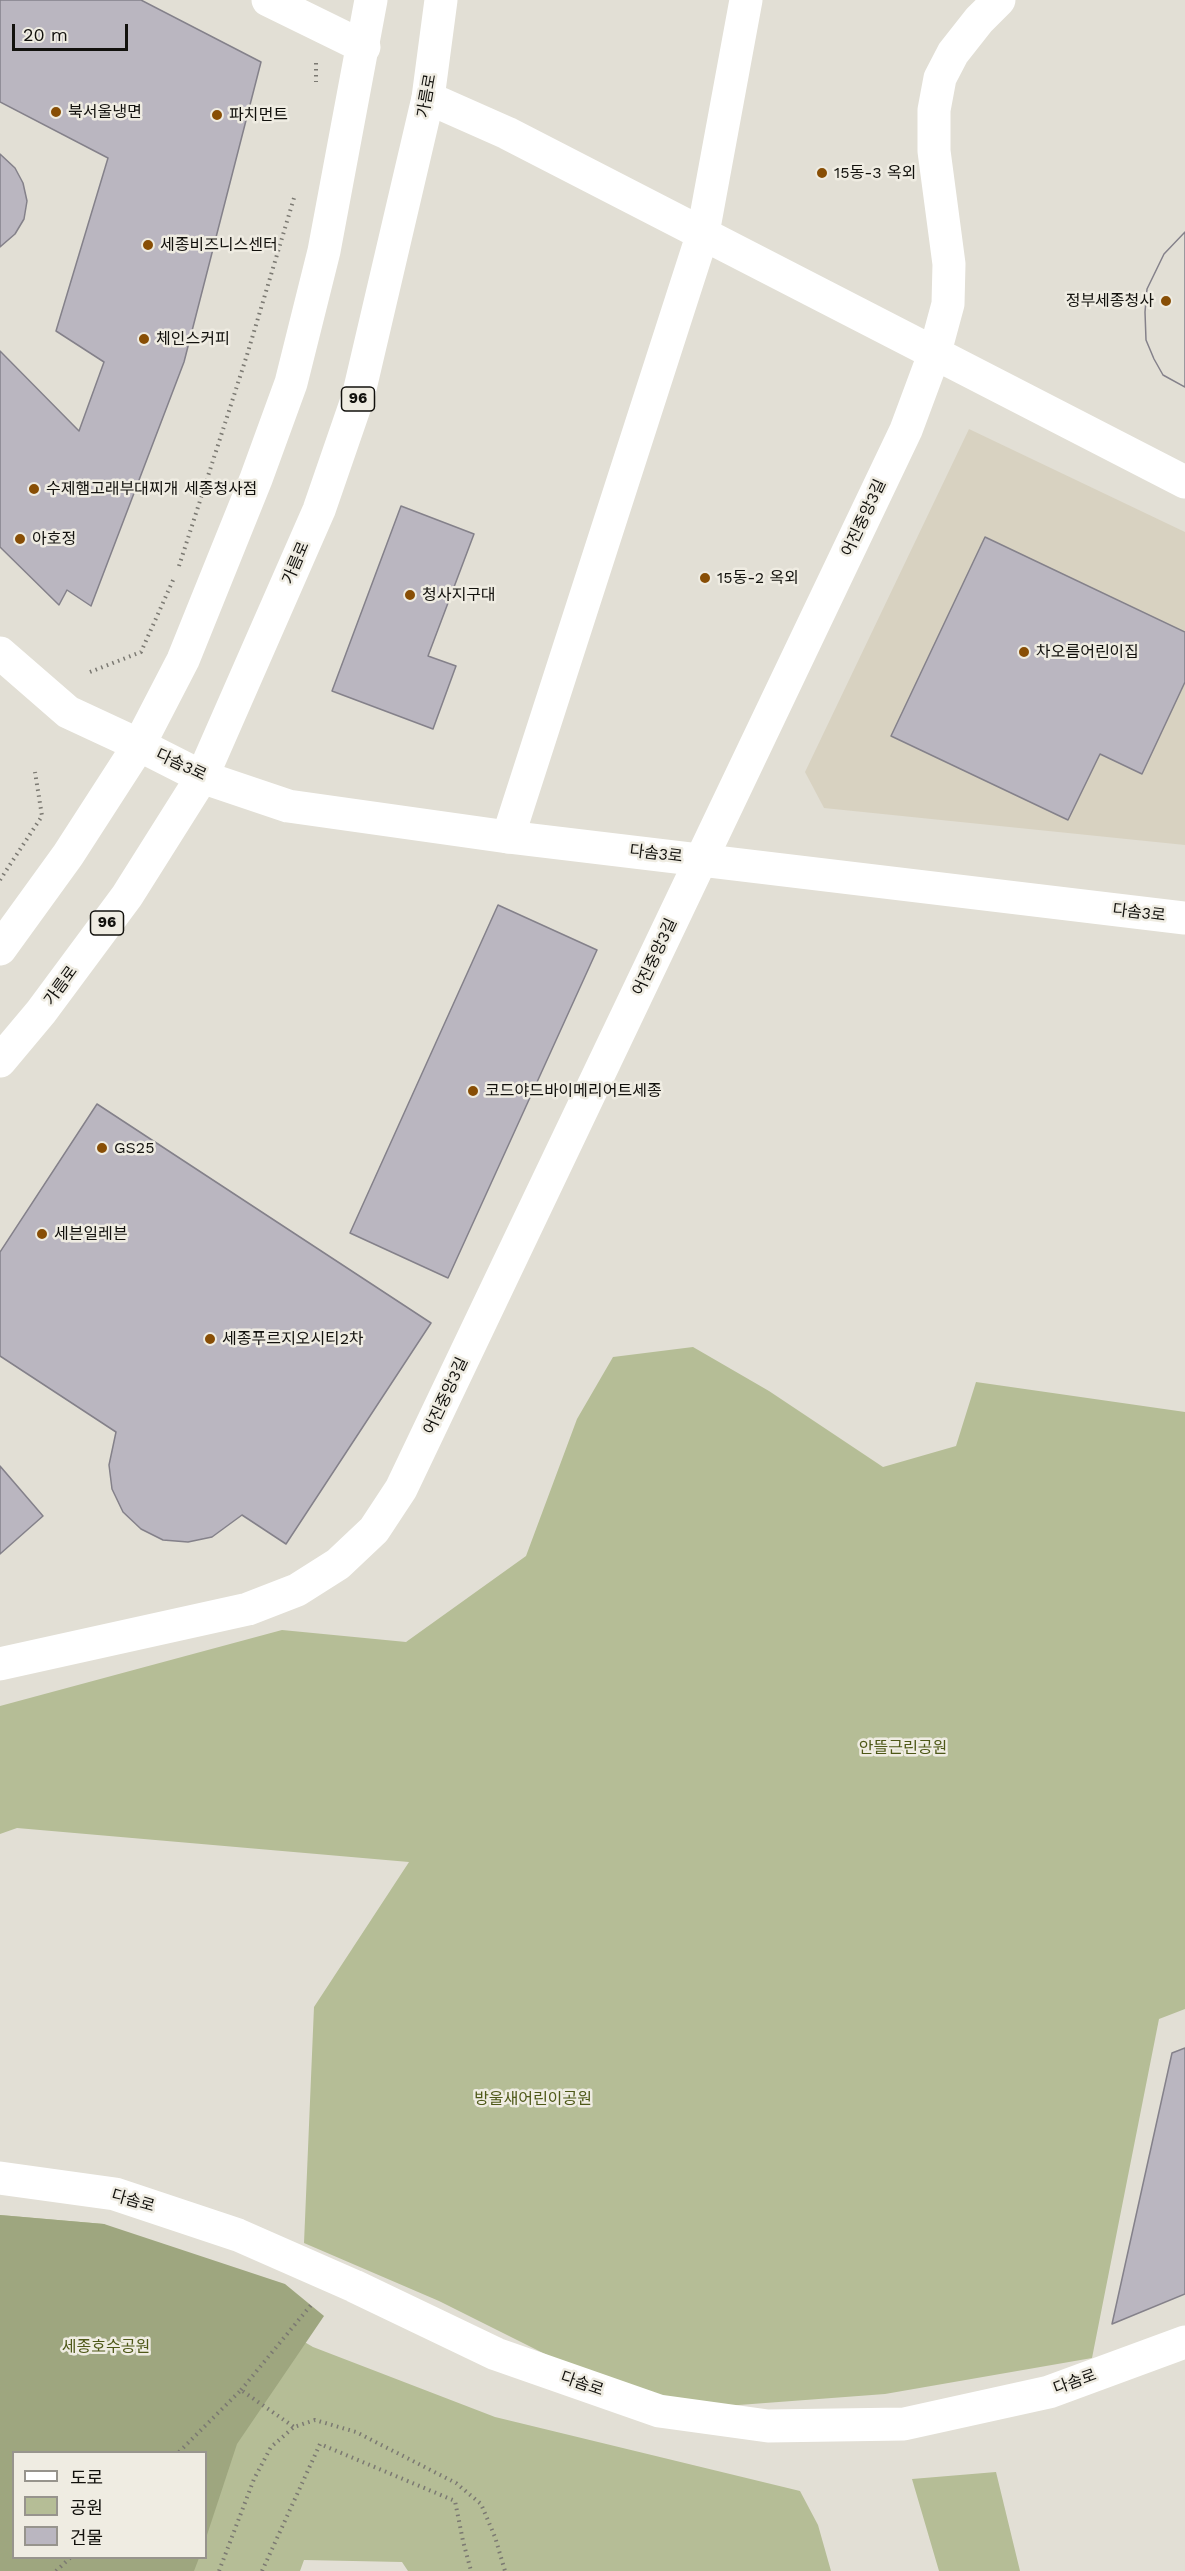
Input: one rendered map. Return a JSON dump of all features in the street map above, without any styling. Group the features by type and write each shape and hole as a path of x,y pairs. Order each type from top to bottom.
{"street":[{"path":"268,0 364,47"},
{"path":"0,949 68,855 139,746 183,660 256,479 291,382 324,250 364,47 371,0"},
{"name":"가름로","path":"0,1061 41,1012 127,896 202,777 319,510 358,397 428,98 441,0"},
{"path":"508,837 703,233 746,0"},
{"name":"어진중앙3길","path":"0,1664 248,1609 297,1590 338,1564 374,1530 401,1489 906,430 934,352 948,304 949,264 934,151 936,100 940,78 953,53 979,20 999,0"},
{"path":"428,98 507,133 1185,482"},
{"name":"다솜3로","path":"0,653 68,712 202,777 288,806 508,837 1185,918"},
{"name":"다솜로","path":"0,2178 115,2194 238,2235 334,2277 496,2354 659,2411 768,2426 904,2424 1049,2392 1185,2342"}],"path":[{"path":"314,22 316,83"},
{"path":"90,672 141,652 178,568 247,355 297,190"},
{"path":"0,880 42,816 35,772"},
{"path":"180,2451 241,2390 334,2277"},
{"path":"241,2390 294,2427"},
{"path":"219,2571 254,2479 272,2447 294,2427 315,2420 356,2432 456,2483 480,2504 495,2537 505,2571"},
{"path":"262,2571 320,2444 455,2501 471,2571"},
{"path":"56,2571 69,2559"}],"shaded area":[{"name":"차오름어린이집","path":"969,429 1185,532 1185,845 824,808 805,772"}],"green space":[{"name":"안뜰근린공원","path":"693,1347 769,1391 883,1467 956,1446 976,1382 1185,1412 1185,2009 1159,2019 1092,2358 885,2394 659,2411 439,2301 304,2243 314,2007 409,1862 17,1828 0,1834 0,1706 282,1630 406,1642 526,1556 577,1419 613,1357"},
{"name":"세종호수공원","path":"0,2215 104,2224 313,2347 495,2417 800,2491 818,2525 831,2571 408,2571 402,2562 304,2560 300,2571 0,2571"},
{"path":"0,2215 104,2224 285,2284 324,2316 237,2444 207,2535 207,2451 12,2451 12,2559 199,2559 194,2571 0,2571"},
{"path":"996,2472 1020,2571 939,2571 912,2479"}],"building":[{"name":"세종비즈니스센터","path":"0,0 141,0 261,62 184,362 91,606 67,590 59,605 0,547 0,351 79,431 104,362 56,331 108,158 0,102"},
{"path":"0,154 15,168 23,183 27,201 24,219 15,234 0,247"},
{"name":"정부세종청사","path":"1185,232 1185,387 1163,375 1154,359 1146,340 1145,312 1147,289 1164,254"},
{"name":"정부세종청사","path":"1185,232 1185,387 1163,375 1154,359 1146,340 1145,312 1147,289 1164,254"},
{"name":"청사지구대","path":"401,506 474,534 428,656 456,666 433,729 332,691"},
{"path":"985,537 1185,632 1185,682 1142,774 1100,754 1068,820 891,736"},
{"name":"코드야드바이메리어트세종","path":"498,905 597,950 448,1278 350,1233"},
{"name":"세종푸르지오시티2차","path":"97,1104 431,1323 286,1544 242,1515 212,1537 188,1542 163,1540 141,1529 123,1512 112,1489 109,1465 116,1432 0,1356 0,1252"},
{"path":"0,1466 43,1516 0,1554"},
{"path":"1185,2048 1185,2294 1112,2324 1172,2053"}],"place":[{"name":"북서울냉면","path":"56,112"},
{"name":"파치먼트","path":"217,115"},
{"name":"15동-3 옥외","path":"822,173"},
{"name":"세종비즈니스센터","path":"148,245"},
{"name":"정부세종청사","path":"1166,301"},
{"name":"체인스커피","path":"144,339"},
{"name":"수제햄고래부대찌개 세종청사점","path":"34,489"},
{"name":"아호정","path":"20,539"},
{"name":"15동-2 옥외","path":"705,578"},
{"name":"청사지구대","path":"410,595"},
{"name":"차오름어린이집","path":"1024,652"},
{"name":"코드야드바이메리어트세종","path":"473,1091"},
{"name":"GS25","path":"102,1148"},
{"name":"세븐일레븐","path":"42,1234"},
{"name":"세종푸르지오시티2차","path":"210,1339"}],"park label":[{"name":"방울새어린이공원","path":"533,2099"}]}
